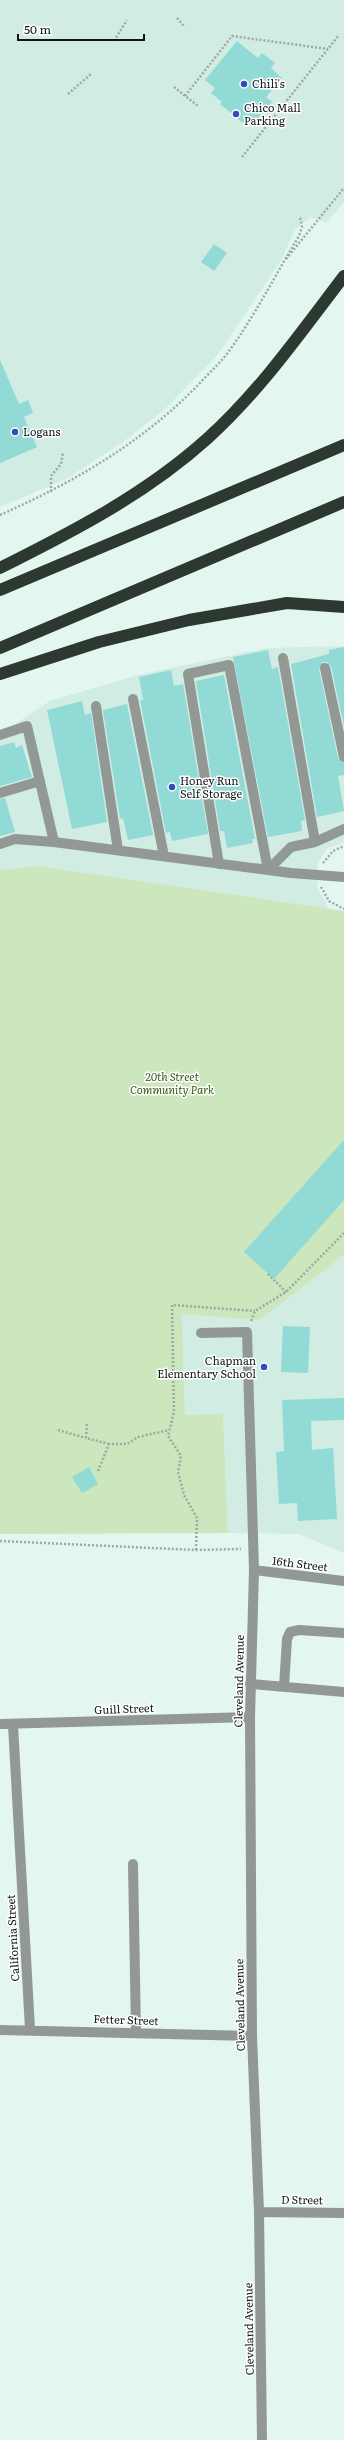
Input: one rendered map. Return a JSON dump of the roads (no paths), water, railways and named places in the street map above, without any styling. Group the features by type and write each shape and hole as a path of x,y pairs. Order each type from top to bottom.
{"highway":[{"path":"0,568 94,520 147,486 208,438 262,381 344,276"},
{"path":"0,590 344,445"},
{"path":"0,648 344,502"},
{"path":"0,674 99,642 189,620 287,603 344,607"}],"street":[{"path":"283,658 315,842"},
{"path":"219,864 188,674 229,665 268,870"},
{"path":"325,668 344,757"},
{"path":"133,699 164,856"},
{"path":"96,706 118,850"},
{"path":"0,735 27,726 54,842"},
{"path":"0,793 40,780"},
{"path":"268,870 291,847 315,842 344,829"},
{"path":"0,844 15,839 54,842 268,870 344,876"},
{"name":"Cleveland Avenue","path":"201,1333 247,1332 254,1570 250,1684 252,2036 259,2212 262,2440"},
{"name":"16th Street","path":"254,1570 344,1581"},
{"path":"284,1687 287,1639 290,1632 299,1630 344,1633"},
{"path":"250,1684 344,1692"},
{"name":"Guill Street","path":"0,1724 13,1725 250,1717"},
{"name":"California Street","path":"13,1725 30,2030"},
{"path":"133,1864 136,2033"},
{"name":"Fetter Street","path":"0,2030 252,2036"},
{"name":"D Street","path":"259,2212 344,2213"}],"place":[{"name":"Chili's","path":"244,84"},
{"name":"Chico Mall Parking","path":"236,114"},
{"name":"Logans","path":"15,432"},
{"name":"Honey Run Self Storage","path":"172,787"},
{"name":"Chapman Elementary School","path":"264,1367"}],"park label":[{"name":"20th Street Community Park","path":"172,1083"}]}
